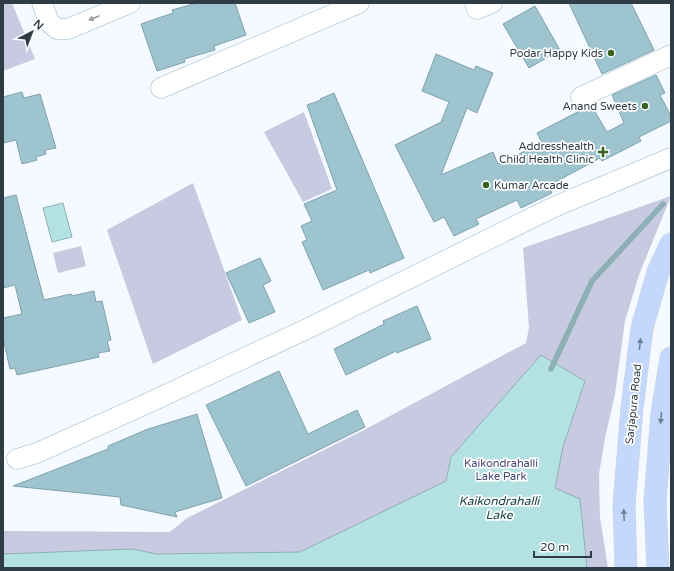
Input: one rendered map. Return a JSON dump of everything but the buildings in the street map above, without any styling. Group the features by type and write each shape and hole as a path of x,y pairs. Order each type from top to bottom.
{"main road":[{"name":"Sarjapura Road","path":"626,568 624,505 632,408 642,328 658,272 671,244"},
{"path":"658,568 663,540 655,501 662,413 671,358"}],"street":[{"path":"42,3 49,22 57,29 68,29 130,3"},
{"path":"161,88 359,3"},
{"path":"475,3 477,9 492,3"},
{"path":"581,97 671,55"},
{"path":"17,458 37,453 146,404 313,326 554,207 671,158"}],"green space":[{"path":"3,3 12,3 35,59 3,71"},
{"path":"304,112 332,189 303,202 264,132"},
{"path":"193,183 242,320 153,364 107,230"},
{"name":"Kaikondrahalli Lake Park","path":"671,196 639,275 625,321 615,394 605,438 599,474 600,517 608,568 3,568 3,531 170,532 187,518 364,430 526,343 529,328 523,248"},
{"path":"81,246 86,266 58,273 53,253"}],"water":[{"path":"63,203 72,237 52,242 43,208"},
{"name":"Kaikondrahalli Lake","path":"541,355 585,381 563,447 555,488 580,499 587,568 3,568 3,554 133,549 156,554 300,552 446,481 451,457"}],"waterway":[{"path":"551,369 592,281 663,204"}],"place":[{"name":"Podar Happy Kids","path":"611,53"},
{"name":"Anand Sweets","path":"645,106"},
{"name":"Addresshealth Child Health Clinic","path":"603,152"},
{"name":"Kumar Arcade","path":"486,185"}]}
